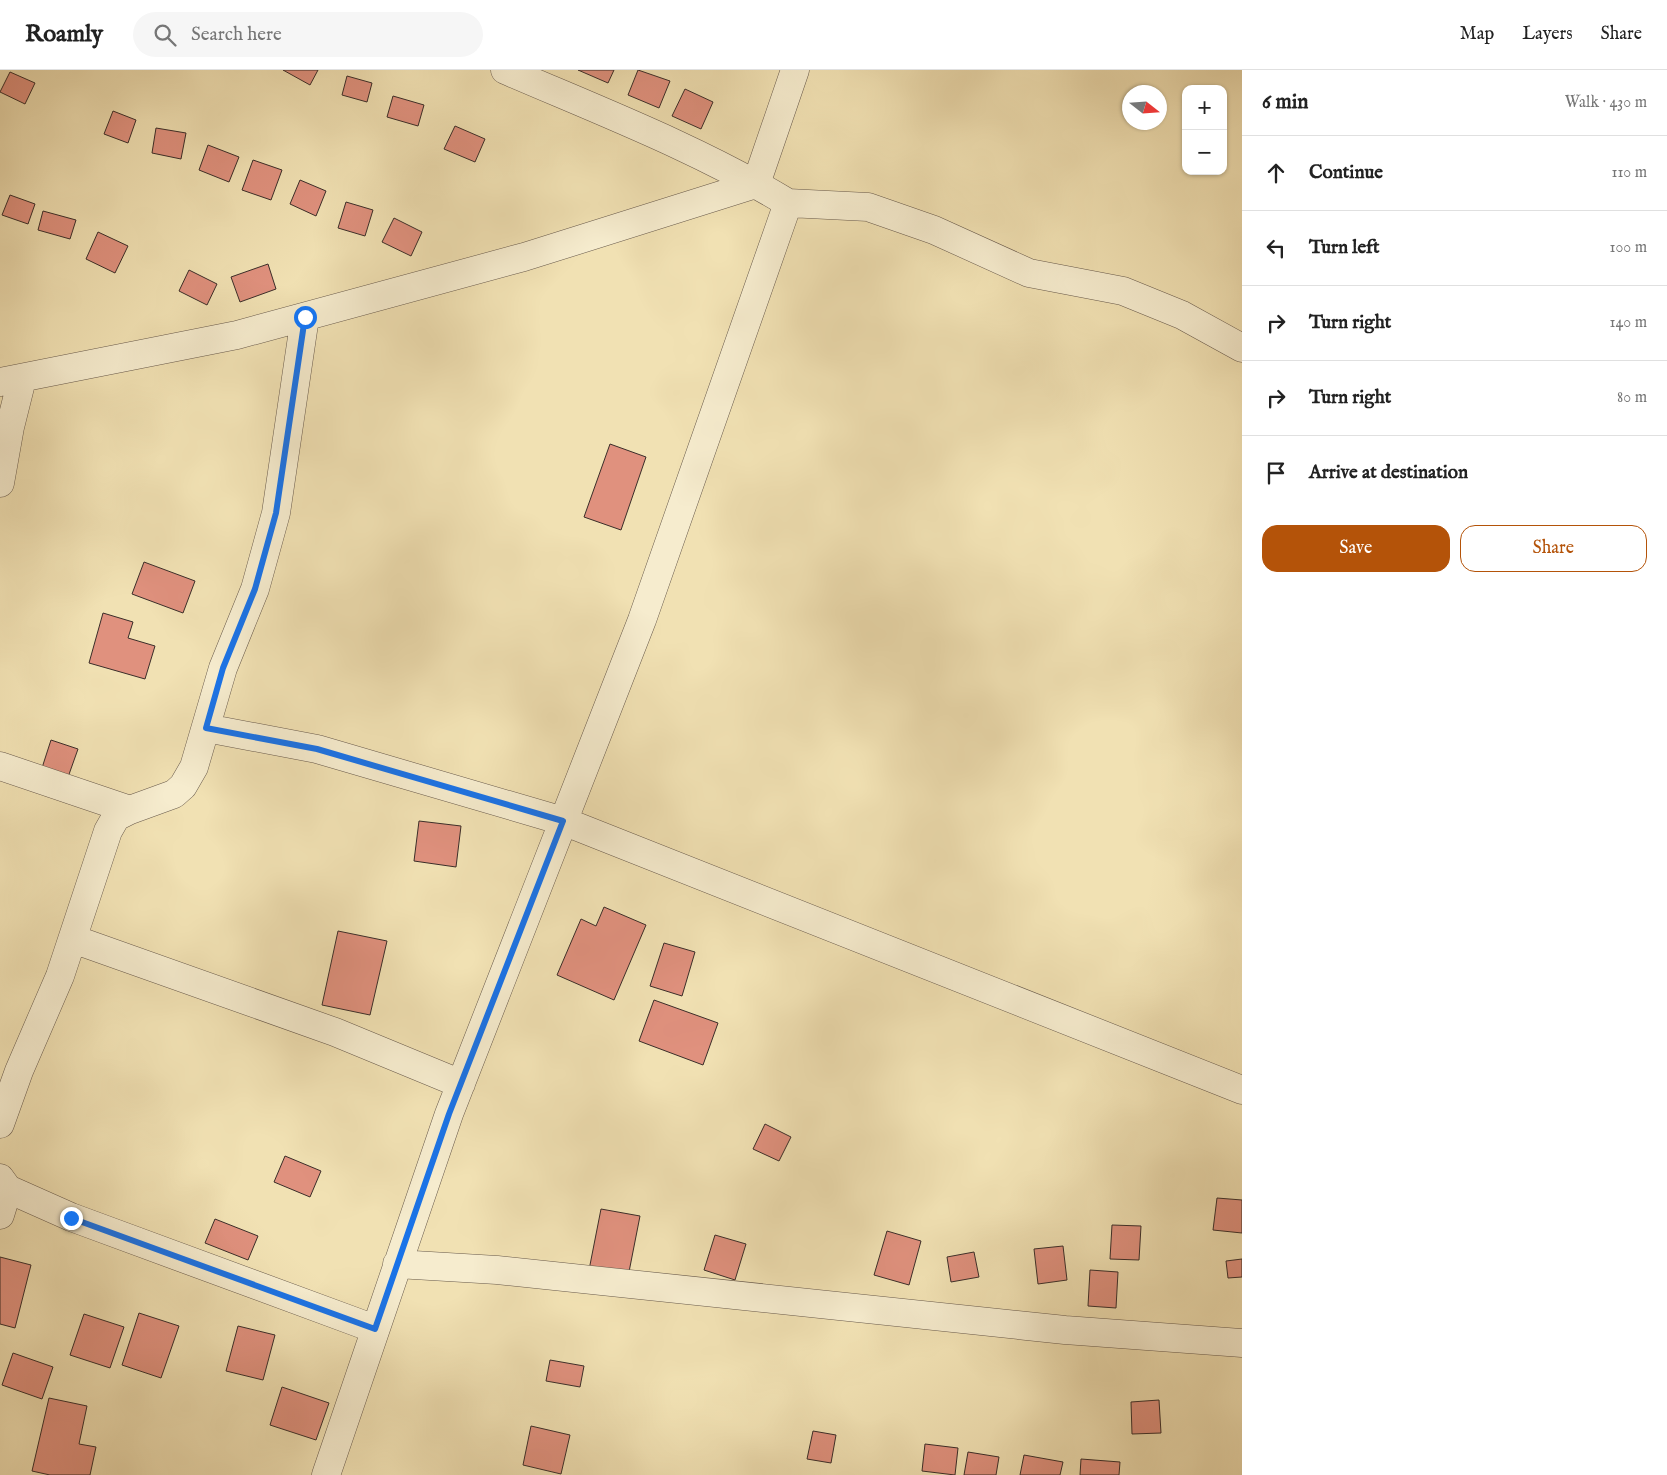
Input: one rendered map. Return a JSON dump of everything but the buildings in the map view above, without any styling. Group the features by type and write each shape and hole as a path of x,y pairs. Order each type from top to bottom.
{"street":[{"path":"505,70 665,140 756,184 788,203 868,207 934,230 1029,273 1123,291 1182,315 1242,348"},
{"path":"756,184 796,70"},
{"path":"0,483 10,427 11,380 237,335 524,258 756,184"},
{"path":"326,1475 397,1264 461,1084 642,620 788,203"},
{"path":"0,1124 73,939 93,872 108,831 116,817 174,794 183,786 194,767 223,668 255,589 276,513 305,317"},
{"path":"206,728 317,749 563,821 1242,1090"},
{"path":"0,766 130,810"},
{"path":"73,939 335,1032 461,1084"},
{"path":"0,1215 4,1183 71,1218 375,1329"},
{"path":"397,1264 497,1270 1065,1330 1242,1343"}],"route":[{"path":"71,1218 375,1329 449,1114 563,821 317,749 206,728 223,668 255,589 276,513 305,317"}]}
